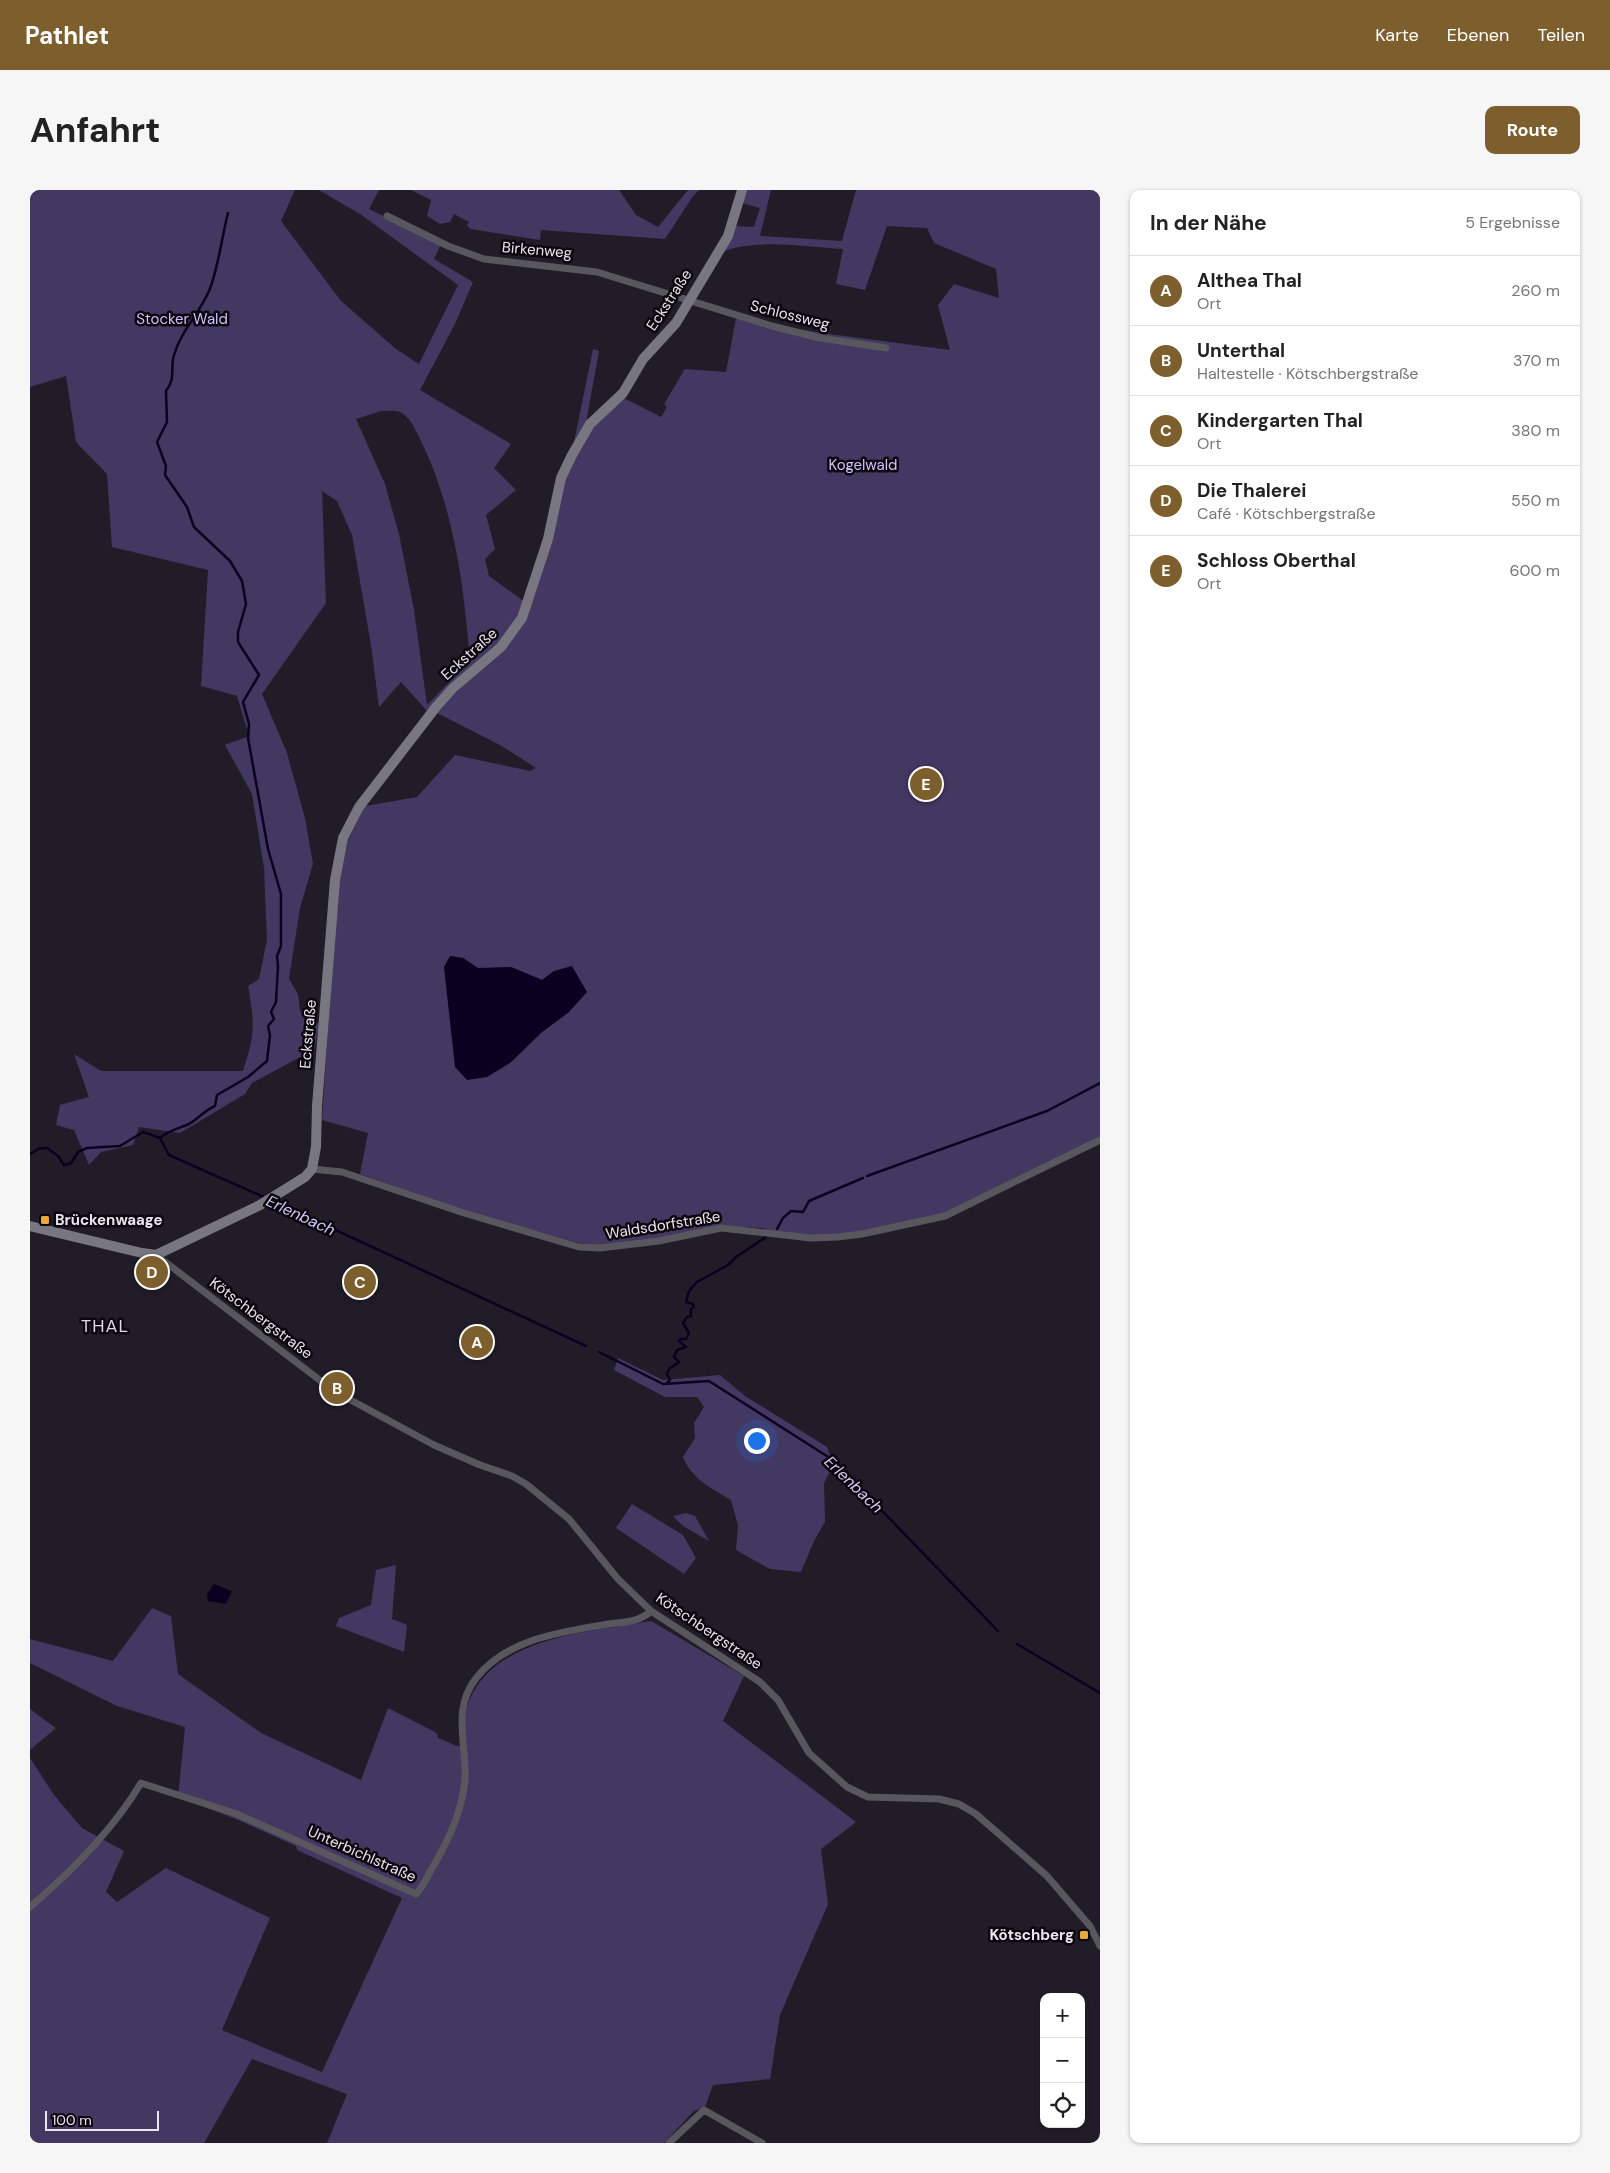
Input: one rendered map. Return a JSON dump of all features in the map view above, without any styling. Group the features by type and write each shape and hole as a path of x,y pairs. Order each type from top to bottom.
{"street":[{"name":"Eckstraße","path":"312,1170 316,1147 317,1106 335,880 343,838 359,806 436,707 453,688 493,655 510,637 522,618 535,583 561,478 576,448 590,424 623,393 643,359 676,323 728,236 742,190"},
{"name":"Birkenweg","path":"387,216 448,246 476,257 518,264 583,269 622,278 688,301"},
{"name":"Schlossweg","path":"688,301 820,338 886,348"},
{"name":"Waldsdorfstraße","path":"312,1170 342,1172 464,1213 569,1244 600,1248 659,1241 721,1228 811,1238 838,1237 930,1220 945,1216 1100,1140"},
{"path":"30,1226 156,1255 264,1203 305,1177 312,1170"},
{"name":"Kötschbergstraße","path":"156,1255 334,1391 434,1445 516,1478 526,1484 570,1519 618,1579 651,1611 770,1691 784,1708 809,1753 853,1791 868,1797 939,1799 959,1804 976,1814 1047,1876 1090,1926 1100,1946"},
{"name":"Unterbichlstraße","path":"30,1907 94,1846 125,1810 141,1783 237,1814 416,1894 436,1862 456,1820 464,1780 460,1717 466,1697 478,1675 503,1655 528,1642 556,1633 639,1619 651,1611"},
{"path":"669,2143 704,2110 762,2143"}],"green space":[{"name":"Stocker Wald","path":"30,190 295,190 281,221 341,301 396,349 419,364 458,285 360,214 319,190 379,190 369,209 441,244 434,259 473,282 454,326 420,390 511,444 494,468 516,490 486,515 495,549 485,559 489,576 525,602 507,635 428,712 401,682 379,707 371,645 352,535 337,501 322,491 326,603 262,694 287,753 305,818 313,864 300,908 289,979 298,994 300,1011 319,1024 313,1058 302,1056 252,1083 245,1094 180,1133 139,1127 133,1145 101,1152 89,1165 74,1130 56,1125 60,1105 89,1097 74,1054 101,1071 243,1071 253,1029 248,986 259,979 267,940 264,868 252,794 225,745 249,736 237,696 201,686 208,570 112,547 107,474 76,442 66,376 30,387","holes":["381,411 396,411 404,414 420,439 432,465 441,492 456,548 461,576 470,661 427,705 414,610 399,534 385,484 356,419"]},
{"path":"411,190 619,190 636,215 658,227 688,190 699,190 693,196 665,239 541,230 540,240 471,229 467,226 469,222 454,214 450,222 440,224 427,216 431,200"},
{"name":"Kogelwald","path":"745,190 771,190 760,236 842,241 856,190 1100,190 1100,1138 946,1213 839,1236 780,1234 762,1228 722,1226 620,1245 599,1246 579,1243 466,1211 360,1174 368,1133 322,1120 338,880 348,840 365,806 417,797 455,755 530,771 536,768 500,745 435,712 510,641 562,482 591,426 622,397 661,417 667,407 664,404 685,369 726,372 736,318 822,333 950,350 938,305 954,284 999,298 996,269 934,243 927,228 887,226 865,290 836,284 843,249 765,244 750,245 722,252 734,234 736,226 754,227 760,208 742,203","holes":["451,956 463,958 478,969 511,967 542,980 554,971 569,1012 542,1032 510,1063 449,1006 444,967"]},
{"path":"593,349 599,351 586,423 574,442"},
{"path":"618,1358 663,1380 720,1375 745,1396 827,1447 833,1465 824,1483 825,1522 814,1541 801,1572 770,1569 736,1550 738,1525 731,1500 697,1477 683,1457 695,1438 694,1423 704,1407 697,1397 665,1397 614,1370"},
{"path":"632,1504 683,1535 696,1558 684,1574 616,1528"},
{"path":"686,1513 695,1516 709,1541 683,1526 673,1516"},
{"path":"396,1565 392,1619 407,1625 404,1652 336,1626 339,1618 371,1605 376,1570"},
{"path":"152,1608 171,1616 178,1674 261,1733 361,1780 388,1708 437,1733 438,1738 457,1746 466,1747 465,1724 467,1706 482,1680 500,1663 522,1650 548,1641 574,1634 651,1621 744,1676 723,1721 856,1822 821,1849 828,1904 780,2015 770,2079 713,2085 705,2107 694,2111 664,2143 327,2143 347,2094 252,2059 204,2143 30,2143 30,1758 54,1795 82,1828 124,1851 106,1892 117,1902 166,1868 270,1918 222,2030 322,2072 402,1898 297,1850 296,1846 236,1819 178,1797 185,1727 117,1706 30,1663 30,1639 113,1661"},
{"path":"30,1709 56,1728 30,1750"}],"shaded area":[{"path":"450,956 463,958 478,968 511,967 542,980 554,971 572,966 587,992 569,1012 542,1032 510,1063 487,1077 467,1080 455,1067 444,967"},
{"path":"214,1584 232,1591 226,1604 208,1601 207,1594"}],"waterway":[{"path":"160,1138 170,1131 189,1124 215,1106 217,1095 248,1077 267,1061 270,1035 268,1026 274,1019 271,1012 276,1002 277,956 281,946 281,894 268,849 248,738 249,724 243,702 259,675 238,642 238,632 246,604 242,581 230,561 194,527 187,507 165,475 166,466 157,442 167,422 166,391 172,378 174,355 181,338 209,291 228,213"},
{"path":"867,1176 1047,1111 1100,1083"},
{"name":"Erlenbach","path":"30,1154 38,1149 47,1148 58,1156 64,1165 71,1163 78,1152 87,1148 120,1146 143,1132 160,1138 169,1155 266,1198"},
{"path":"777,1229 783,1218 791,1211 803,1212 809,1201 863,1178"},
{"name":"Erlenbach","path":"273,1201 586,1346"},
{"path":"666,1384 670,1380 667,1374 669,1369 679,1362 674,1357 677,1350 686,1347 679,1341 686,1339 689,1333 683,1323 687,1317 691,1316 691,1309 694,1307 693,1304 686,1302 689,1291 697,1282 728,1265 736,1257 766,1237"},
{"name":"Erlenbach","path":"599,1352 663,1384 709,1381 833,1460 998,1631"},
{"name":"Erlenbach","path":"1017,1644 1100,1693"}],"place":[{"name":"Schloss Oberthal","path":"926,784"},
{"name":"Brückenwaage","path":"45,1220"},
{"name":"Die Thalerei","path":"152,1272"},
{"name":"Kindergarten Thal","path":"360,1282"},
{"name":"Althea Thal","path":"477,1342"},
{"name":"Unterthal","path":"337,1388"},
{"name":"Kötschberg","path":"1084,1935"}],"district":[{"name":"THAL","path":"105,1326"}]}
